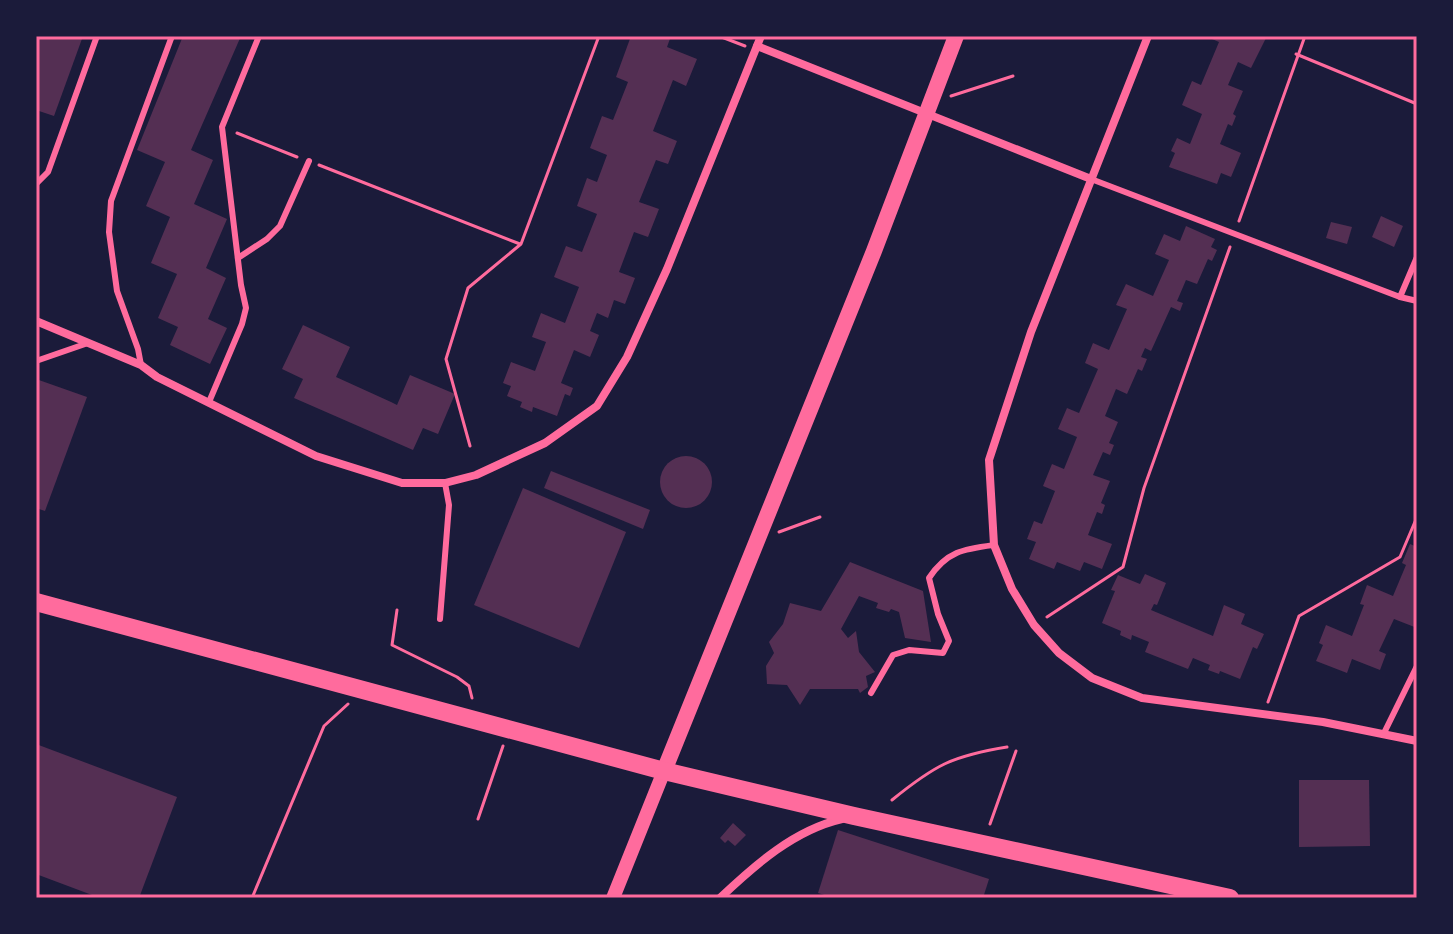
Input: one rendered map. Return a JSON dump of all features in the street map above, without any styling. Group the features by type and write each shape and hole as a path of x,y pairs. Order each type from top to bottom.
{"main road":[{"path":"660,780 956,36"},
{"path":"36,602 660,780 854,816 1230,898"}],"street":[{"path":"36,321 141,365 157,377 331,461 402,483 445,483 476,475 545,443 597,406 627,357 761,36"},
{"path":"1148,36 1031,332 989,460 994,545 1012,589 1034,625 1059,653 1092,678 1142,698 1384,733 1417,741"},
{"path":"756,48 1091,179"},
{"path":"613,898 660,780"},
{"path":"720,898 813,827 854,816"}],"lane":[{"path":"36,184 48,172 97,36"},
{"path":"141,365 117,291 109,232 111,201 172,36"},
{"path":"209,402 246,308 222,127 259,36"},
{"path":"238,258 267,239 280,226 309,161"},
{"path":"1091,179 1417,301"},
{"path":"1400,297 1417,257"},
{"path":"36,361 88,343"},
{"path":"440,619 449,505 445,483"},
{"path":"871,693 893,655 909,650 943,653 949,641 929,578 937,565 959,550 994,545"},
{"path":"1384,733 1417,666"}],"path":[{"path":"470,446 446,359 468,288 521,244 599,36"},
{"path":"719,36 756,48"},
{"path":"1034,625 1123,567 1144,488 1296,54 1305,36"},
{"path":"1296,54 1417,104"},
{"path":"945,98 1013,76"},
{"path":"222,127 521,244"},
{"path":"779,532 820,517"},
{"path":"1263,715 1299,616 1400,557 1417,517"},
{"path":"397,610 392,645 457,677 469,686 472,698"},
{"path":"252,898 324,726 350,702"},
{"path":"478,819 503,745"},
{"path":"892,800 930,769 968,753 1007,747"},
{"path":"990,824 1016,751"}],"building":[{"path":"36,36 83,36 54,116 36,110"},
{"path":"183,36 241,36 191,150 213,160 194,204 227,219 206,268 226,278 208,319 227,328 210,364 170,345 178,327 158,318 177,274 151,263 170,217 146,206 165,162 137,150"},
{"path":"631,36 671,36 667,47 697,59 686,86 673,80 653,131 677,141 668,164 656,160 639,202 659,209 648,237 634,232 619,272 635,278 625,304 614,300 608,318 597,313 590,331 599,335 590,357 574,350 561,383 573,388 570,396 565,394 557,416 533,407 532,412 520,407 522,402 507,396 511,386 503,383 511,362 535,371 546,342 532,337 541,313 565,323 579,287 554,277 566,246 582,252 597,214 577,206 587,178 597,182 607,155 590,148 602,116 613,120 628,82 616,77"},
{"path":"1205,36 1267,36 1251,68 1238,62 1228,85 1243,91 1233,114 1236,116 1232,126 1228,124 1220,144 1241,153 1231,177 1221,173 1217,184 1169,167 1177,138 1190,144 1202,114 1182,105 1192,81 1201,85 1219,42"},
{"path":"1381,216 1403,226 1394,247 1372,237"},
{"path":"1331,222 1352,227 1347,244 1326,238"},
{"path":"1186,226 1215,239 1211,247 1217,250 1212,261 1208,259 1197,284 1186,280 1177,301 1183,303 1180,311 1171,307 1151,351 1145,348 1141,357 1147,359 1142,371 1138,369 1127,394 1116,389 1105,416 1118,422 1109,443 1114,445 1110,455 1103,452 1093,475 1110,481 1101,503 1105,505 1102,514 1097,512 1088,535 1112,544 1102,569 1084,562 1080,571 1057,562 1054,569 1029,559 1036,542 1027,539 1034,521 1042,524 1055,491 1043,486 1052,464 1064,469 1077,437 1058,429 1067,408 1079,413 1098,369 1085,363 1093,343 1109,350 1127,309 1116,305 1126,284 1153,296 1169,260 1155,254 1164,234 1180,241"},
{"path":"303,325 350,347 336,377 397,405 410,375 455,394 438,434 423,428 413,450 294,398 303,379 282,369"},
{"path":"36,379 87,397 45,511 36,508"},
{"path":"686,456 704,464 712,482 704,500 686,508 668,500 660,482 668,464"},
{"path":"551,471 650,510 643,529 544,488"},
{"path":"523,488 626,532 579,648 474,605"},
{"path":"1410,544 1417,547 1417,628 1394,619 1379,651 1386,654 1380,670 1352,659 1347,673 1316,661 1323,645 1319,643 1326,625 1352,636 1364,605 1360,604 1367,585 1393,596 1406,565 1402,563"},
{"path":"850,562 923,591 931,642 905,638 899,612 876,608 878,603 859,596 841,629 848,638 856,631 859,652 875,672 866,676 868,687 860,693 858,689 810,689 800,705 787,685 767,684 766,666 774,653 769,642 783,624 790,603 821,611"},
{"path":"1145,574 1166,583 1157,605 1154,604 1151,610 1213,636 1224,605 1245,614 1241,624 1264,634 1257,649 1253,647 1240,679 1208,670 1210,665 1193,658 1188,669 1145,652 1149,642 1132,635 1131,640 1120,635 1121,631 1102,623 1118,575 1140,584"},
{"path":"36,744 177,797 139,898 100,898 36,874"},
{"path":"1299,780 1369,780 1370,846 1299,847"},
{"path":"733,823 746,835 735,846 720,838"},
{"path":"838,830 989,879 983,898 834,898 818,893"}]}
